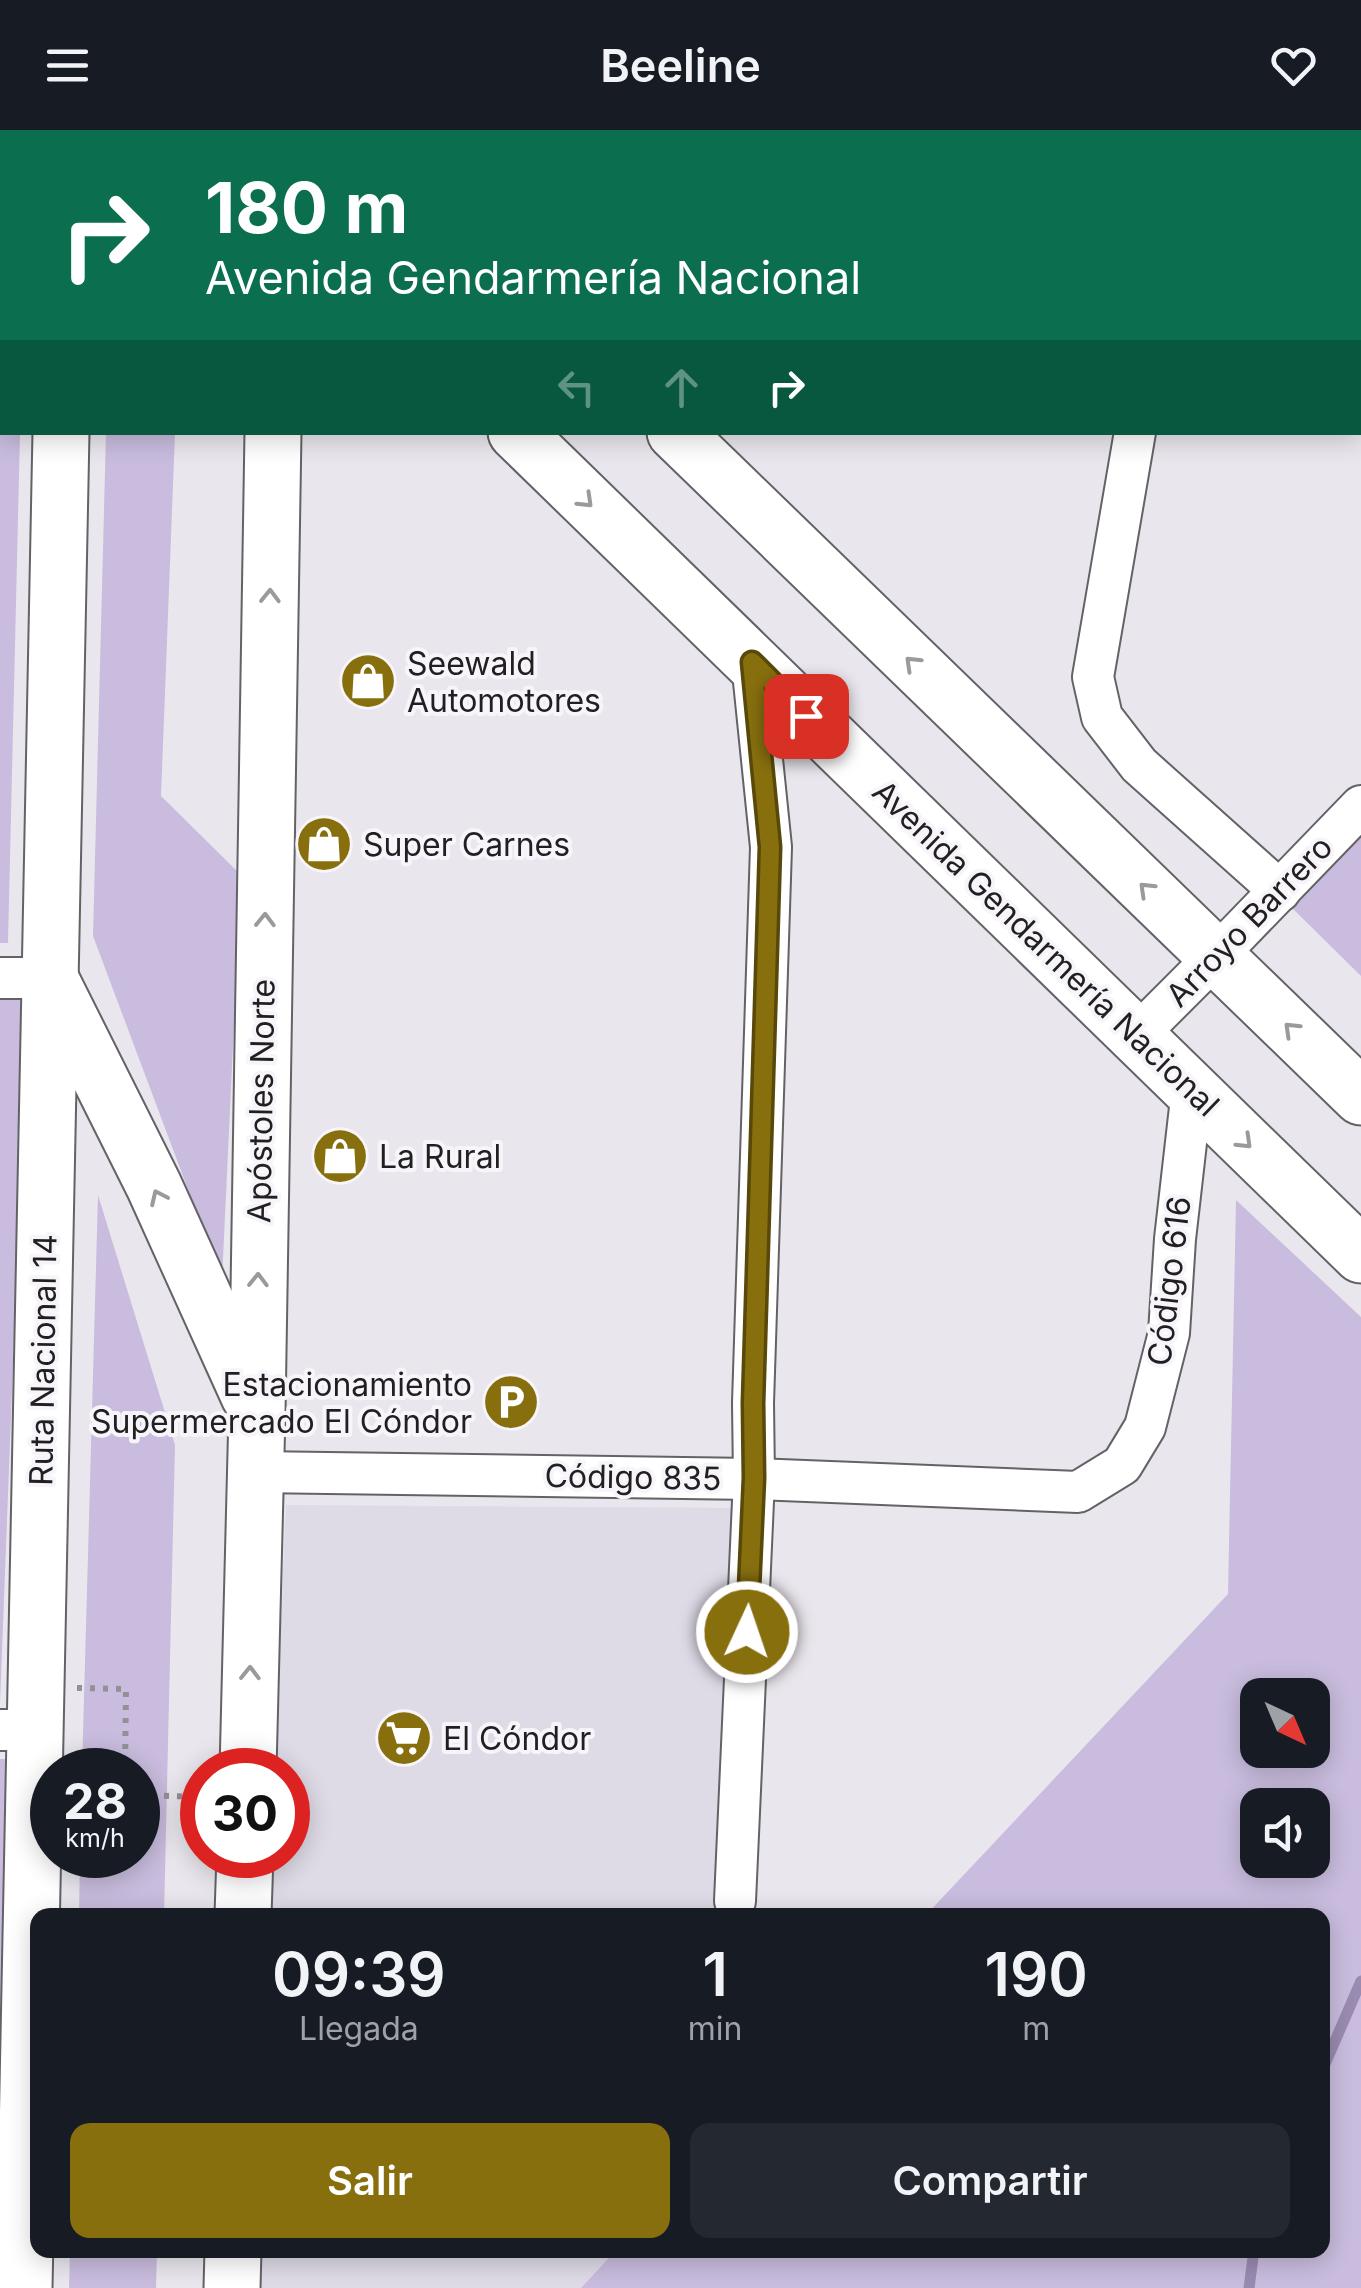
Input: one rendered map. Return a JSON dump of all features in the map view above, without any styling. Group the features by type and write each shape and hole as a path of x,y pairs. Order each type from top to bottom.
{"main road":[{"name":"Ruta Nacional 14","path":"24,2288 25,978 61,435"},
{"name":"Apóstoles Norte","path":"249,1748 274,435"},
{"name":"Avenida Gendarmería Nacional","path":"519,435 1361,1255"},
{"path":"677,435 1361,1096"},
{"path":"25,978 154,1186 257,1413"},
{"path":"244,1908 245,1878"},
{"path":"232,2288 233,2258"}],"street":[{"path":"1134,435 1093,677 1102,717 1139,765 1280,891"},
{"path":"735,1902 754,1478 770,847 752,662"},
{"name":"Arroyo Barrero","path":"1136,1036 1361,806"},
{"name":"Código 616","path":"1122,1464 1146,1426 1169,1333 1192,1090"},
{"name":"Código 835","path":"256,1472 754,1478 1078,1492 1122,1464"}],"path":[{"path":"24,1716 126,1690 126,1748"}],"shaded area":[{"path":"0,435 20,435 8,943 0,943"},
{"path":"106,435 175,435 161,796 241,875 222,1280 93,936"},
{"path":"1361,829 1361,976 1287,903"},
{"path":"0,999 27,1000 0,1703"},
{"path":"98,1195 175,1445 164,1908 79,1908 80,1878 160,1878 160,1748 83,1748"},
{"path":"1236,1200 1361,1317 1361,2288 581,2288 609,2258 1330,2258 1330,1908 933,1908 1228,1594"},
{"path":"286,1505 756,1508 757,1908 269,1908 271,1878 310,1878 310,1748 276,1748"},
{"path":"0,1759 7,1759 0,2288"},
{"path":"70,2258 157,2258 156,2288 69,2288"},
{"path":"255,2258 609,2258 581,2288 254,2288"}],"waterway":[{"path":"1330,2053 1361,1981"},
{"path":"1249,2288 1253,2258"}],"place":[{"name":"Seewald Automotores","path":"368,681"},
{"name":"Super Carnes","path":"324,844"},
{"name":"La Rural","path":"340,1156"},
{"name":"Estacionamiento Supermercado El Cóndor","path":"511,1402"},
{"name":"El Cóndor","path":"404,1738"}],"route":[{"path":"747,1632 770,847 752,662 806,716"}]}
